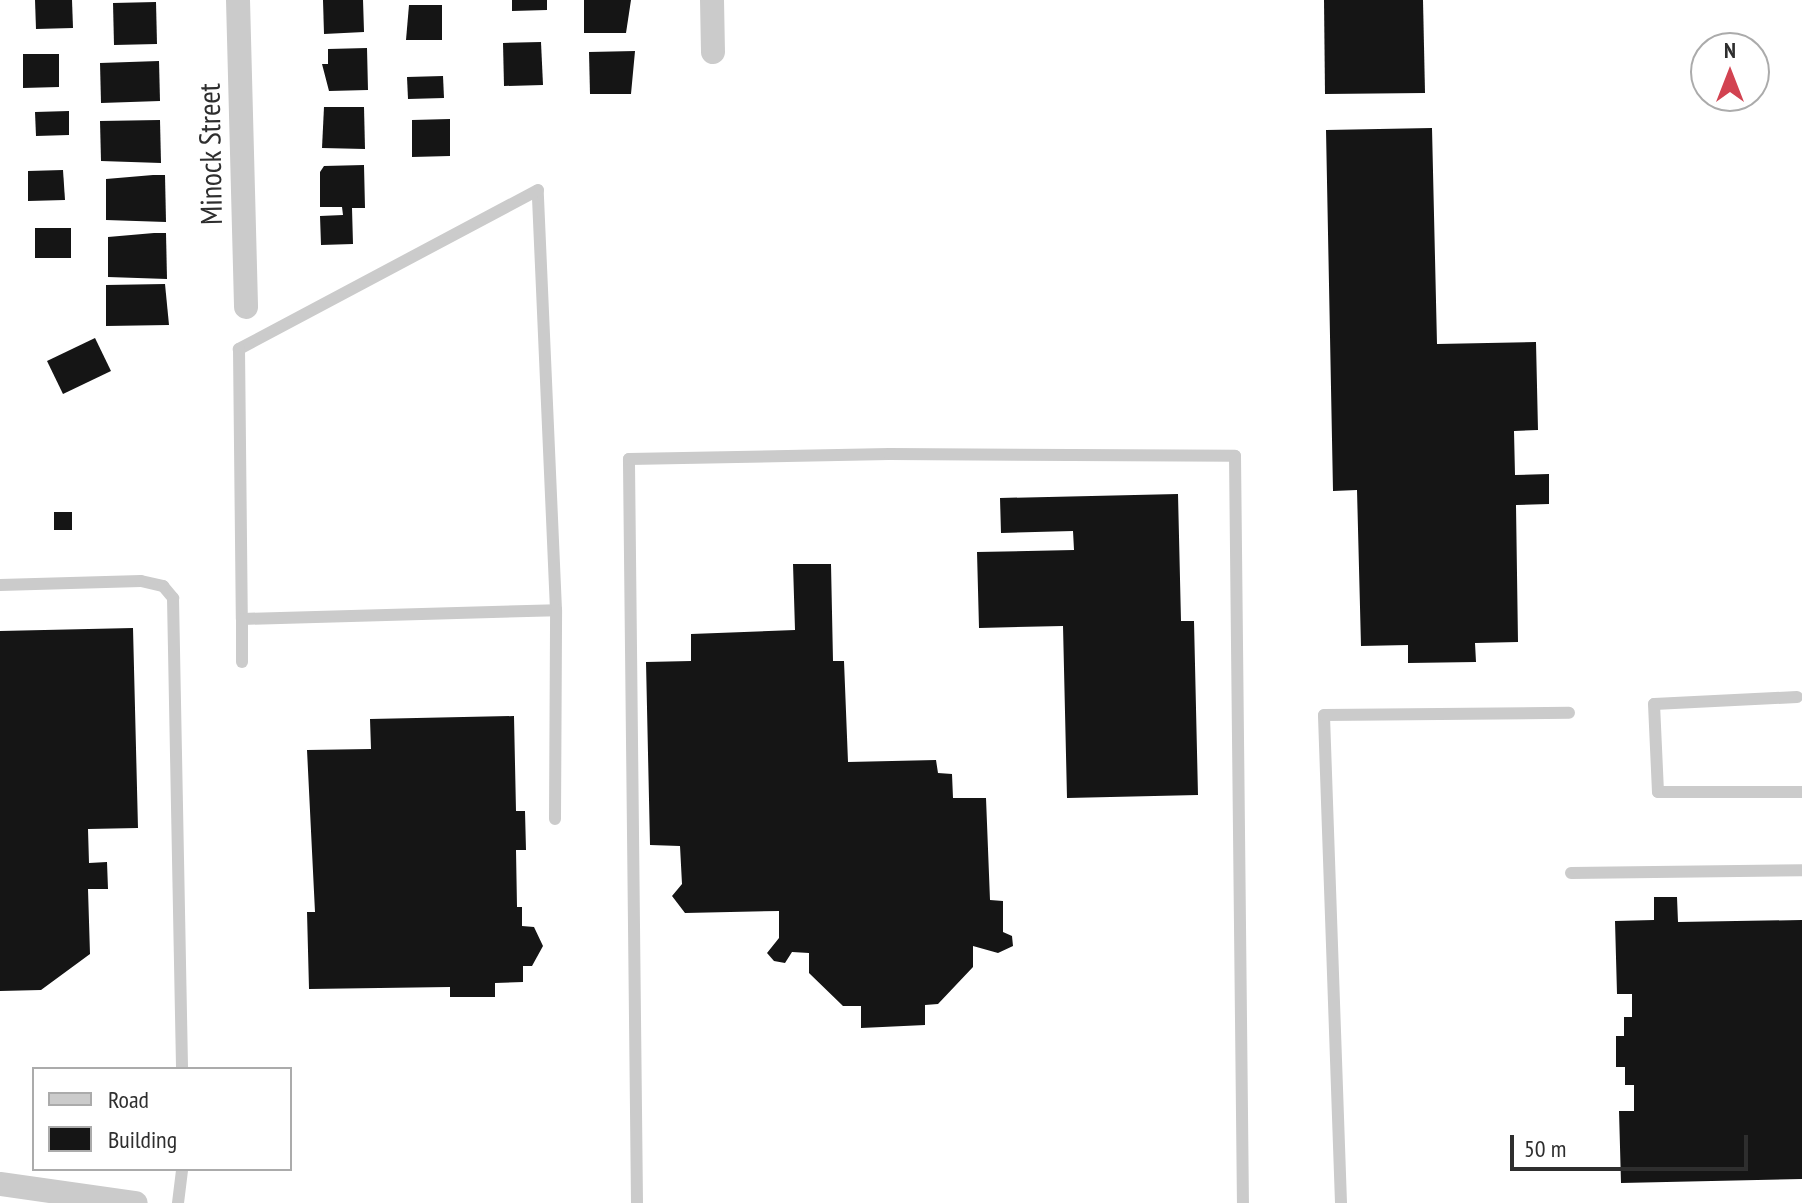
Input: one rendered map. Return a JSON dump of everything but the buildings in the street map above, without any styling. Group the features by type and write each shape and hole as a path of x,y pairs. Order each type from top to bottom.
{"street":[{"name":"Minock Street","path":"238,0 246,307"},
{"path":"712,0 713,52"},
{"path":"0,1184 136,1203"},
{"path":"41,1203 65,1193"}],"lane":[{"path":"242,662 239,349 538,190 556,610 555,819"},
{"path":"637,1203 629,459 889,454 1235,456 1243,1203"},
{"path":"0,585 141,581 163,586 173,598 182,1067"},
{"path":"242,619 556,610"},
{"path":"1797,697 1654,704 1658,792 1802,792"},
{"path":"1341,1203 1324,715 1569,713"},
{"path":"1571,873 1802,870"},
{"path":"178,1203 182,1171"}]}
